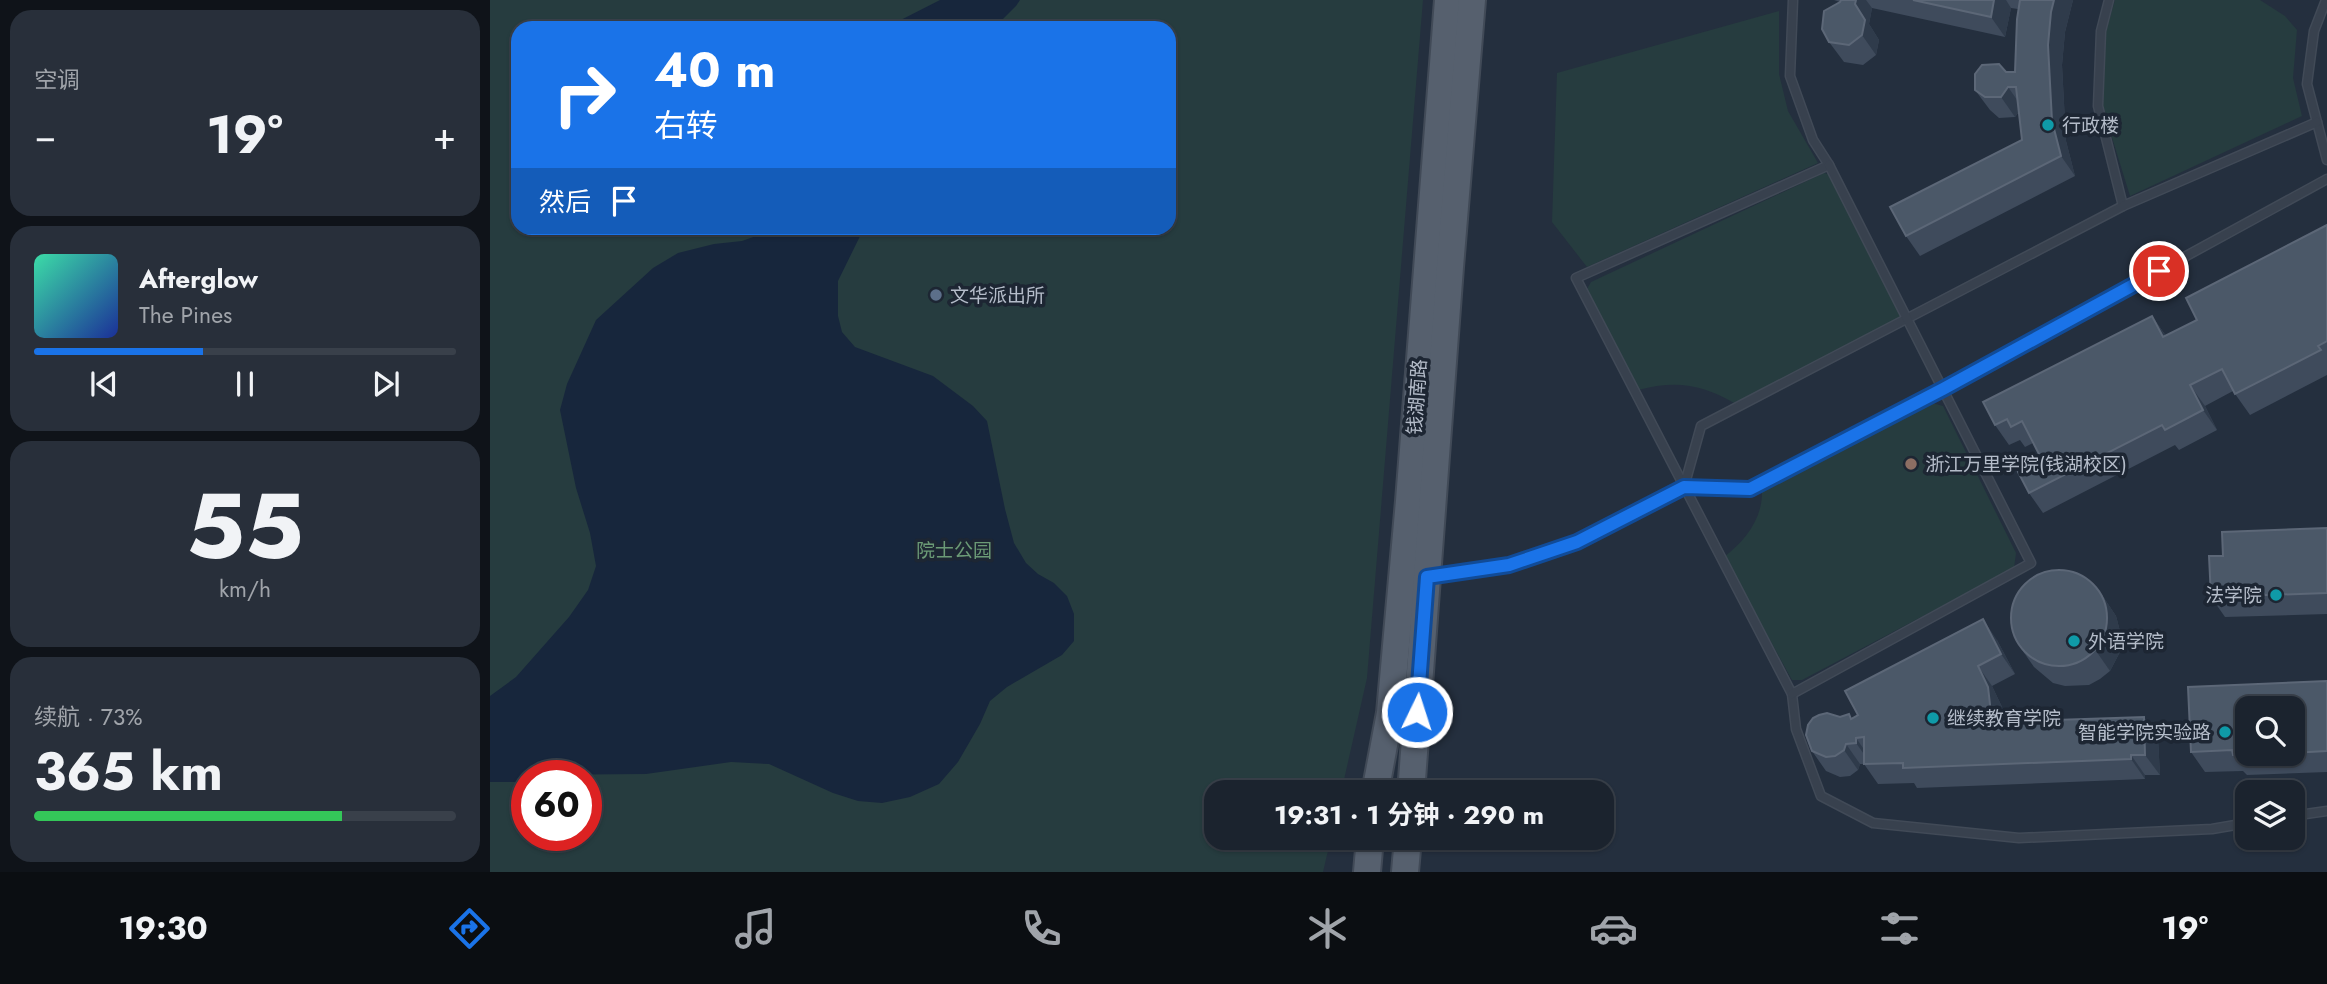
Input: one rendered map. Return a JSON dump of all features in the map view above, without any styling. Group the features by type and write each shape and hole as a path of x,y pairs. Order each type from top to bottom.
{"main road":[{"name":"钱湖南路","path":"1377,780 1390,713 1448,0"},
{"name":"钱湖南路","path":"1412,780 1472,0"},
{"path":"1367,872 1369,850"},
{"path":"1405,872 1407,850"}],"lane":[{"path":"1792,694 2031,564 1829,165 1813,140 1790,76 1793,0"},
{"path":"2109,0 2101,31 2098,106 2123,206"},
{"path":"2326,0 2314,32 2307,84 2327,160"},
{"path":"1684,487 1701,426 2123,206 2317,122"},
{"path":"1829,165 1576,278 1792,694 1797,729 1821,796 1873,823 2019,838 2212,829 2235,825"},
{"path":"1427,577 1509,565 1577,542 1684,487 1750,489 1943,389 2327,179"},
{"path":"2305,814 2327,810"}],"green space":[{"name":"院士公园","path":"490,0 1423,0 1367,678 1344,780 1204,780 1204,850 1328,850 1323,872 490,872"},
{"path":"2115,0 2260,0 2285,16 2297,30 2293,78 2302,116 2130,196 2102,105 2105,34"},
{"path":"1779,11 1779,74 1788,111 1818,163 1587,267 1552,222 1557,73"},
{"path":"1824,173 1832,175 1902,314 1897,320 1736,404 1712,392 1688,386 1665,385 1638,390 1587,289 1591,282"},
{"path":"1932,403 1943,406 2016,553 2014,568 1802,680 1792,680 1724,557 1752,528 1760,510 1762,490"}],"water":[{"path":"940,0 1020,0 1001,21 899,21"},
{"path":"759,235 861,235 838,281 838,316 842,332 855,347 933,376 973,406 987,421 1014,543 1026,563 1067,596 1074,614 1074,641 1062,655 1007,687 990,701 958,762 939,784 910,797 882,803 858,801 833,793 769,764 731,762 646,774 602,774 602,760 511,760 511,782 490,782 490,696 516,677 569,617 588,590 596,566 560,410 567,384 596,320 653,268 678,253 714,244 742,241"}],"building":[{"path":"1841,0 1856,0 1855,4 1865,20 1862,35 1849,45 1829,42 1822,29 1824,11"},
{"path":"1913,0 1994,0 1991,17"},
{"path":"2020,0 2054,0 2048,45 2052,121 2061,156 1906,236 1890,207 2022,140 2016,87 2008,87 2001,97 1985,97 1975,90 1975,74 1982,65 1999,64 2006,72 2015,72"},
{"path":"2327,225 2327,341 2318,346 2321,350 2235,394 2222,369 2190,385 2203,410 2165,430 2162,425 2029,493 2018,472 2042,460 2022,421 2011,427 2007,419 1995,425 1983,402 2152,316 2163,337 2197,320 2186,298"},
{"path":"2327,528 2327,593 2211,597 2209,556 2223,556 2222,532"},
{"name":"外语学院","path":"2059,570 2077,574 2093,584 2103,600 2107,618 2103,636 2093,652 2077,662 2059,666 2041,662 2025,652 2015,636 2011,618 2015,600 2025,584 2041,574"},
{"name":"继续教育学院","path":"1983,619 2001,654 1978,666 1988,687 1992,722 2144,717 2145,755 2131,755 2131,759 1903,768 1903,763 1864,764 1864,737 1856,738 1856,743 1846,744 1844,750 1835,756 1826,757 1812,751 1806,735 1813,718 1827,713 1840,717 1849,714 1851,719 1858,715 1845,691"},
{"path":"2327,681 2327,751 2305,752 2305,696 2235,696 2235,755 2232,750 2191,752 2188,687"}],"place":[{"name":"行政楼","path":"2048,125"},
{"name":"文华派出所","path":"936,295"},
{"name":"浙江万里学院(钱湖校区)","path":"1911,464"},
{"name":"法学院","path":"2276,595"},
{"name":"外语学院","path":"2074,641"},
{"name":"继续教育学院","path":"1933,718"},
{"name":"智能学院实验路","path":"2225,732"}],"route":[{"path":"1417,712 1427,577 1509,565 1577,542 1684,487 1750,489 1943,389 2159,271"}]}
